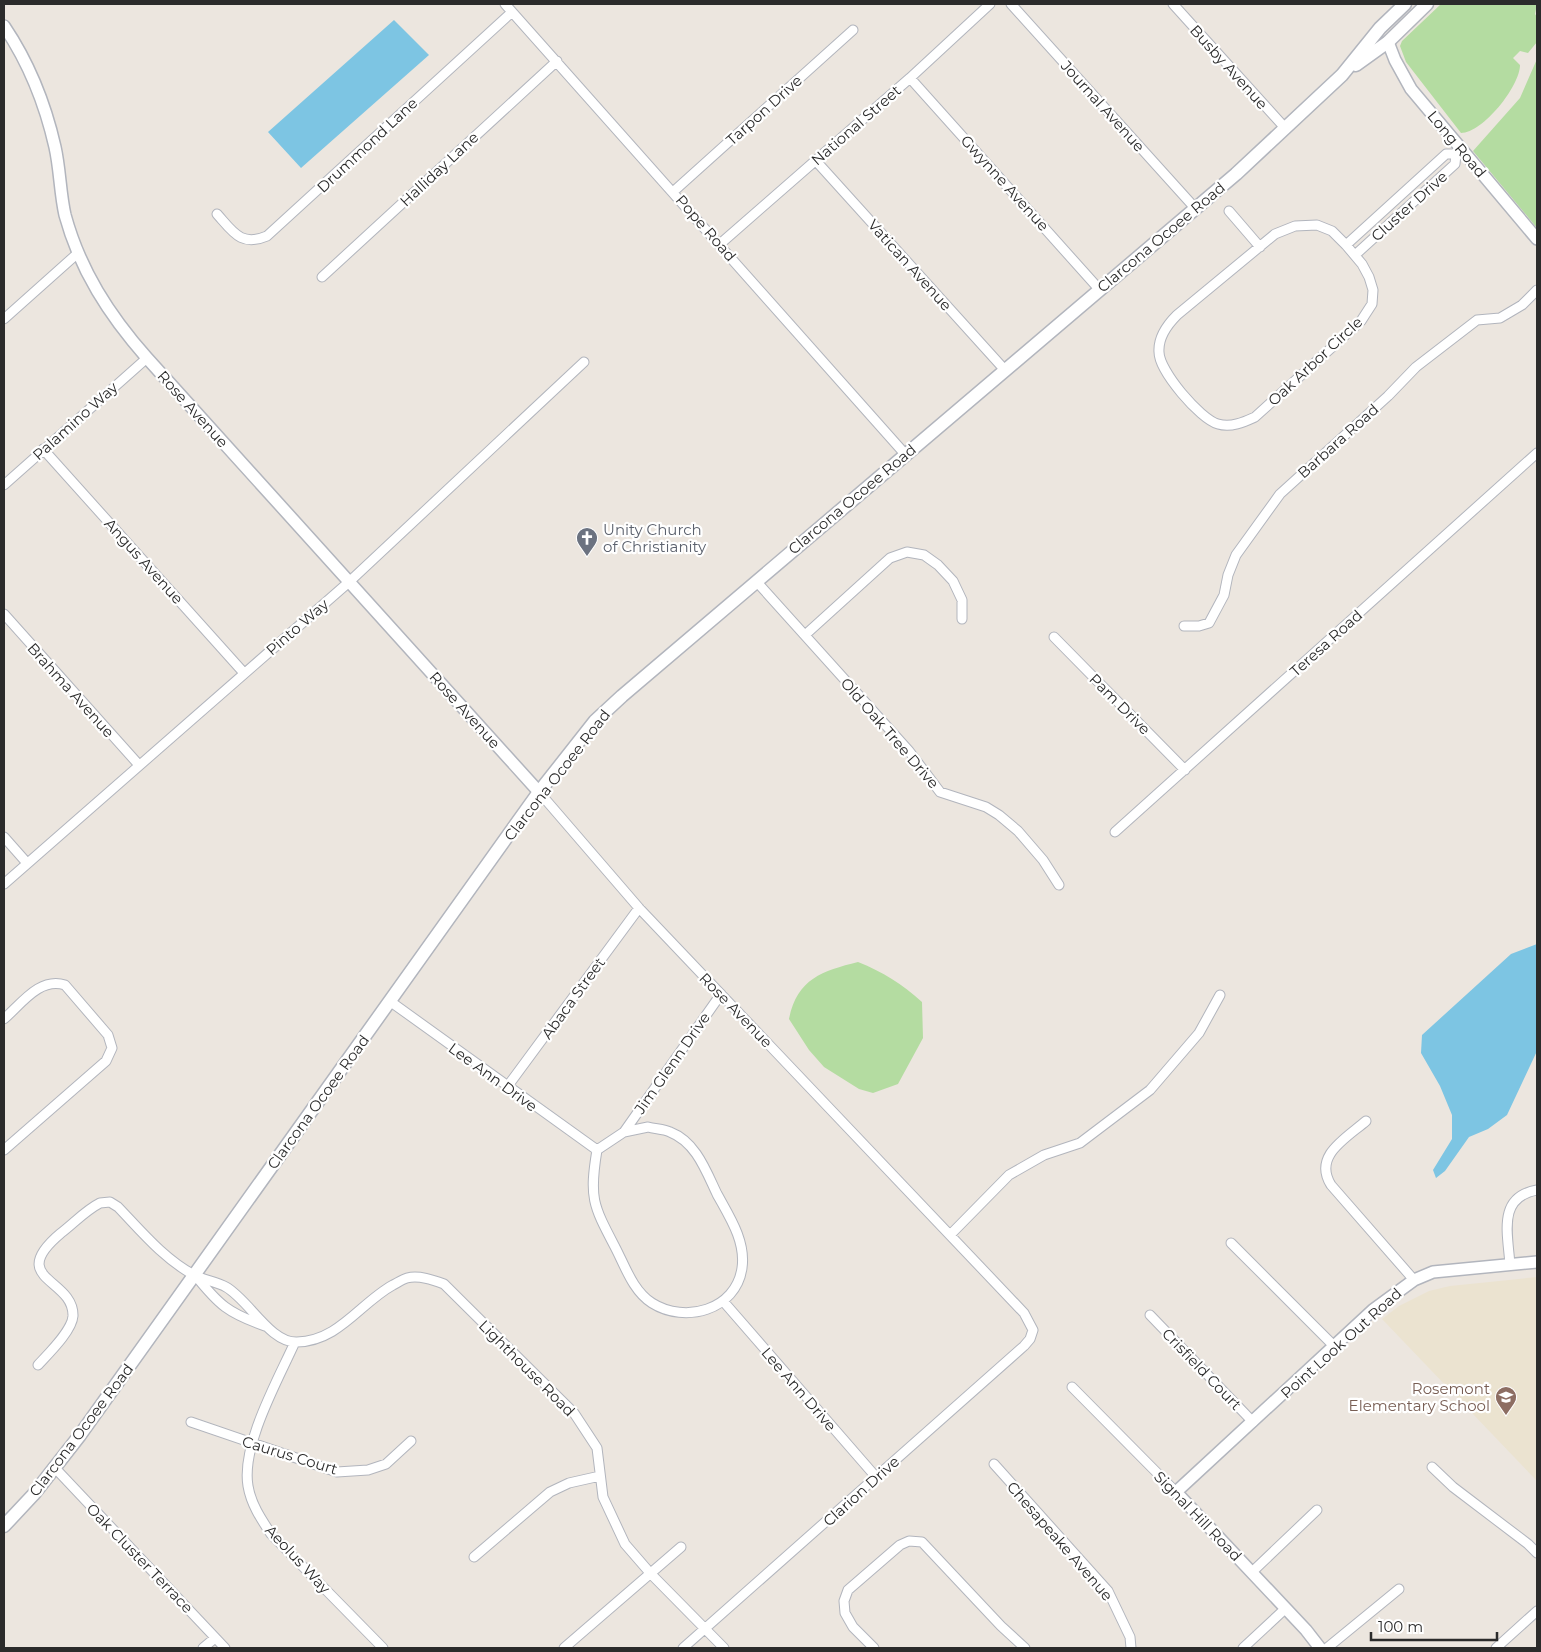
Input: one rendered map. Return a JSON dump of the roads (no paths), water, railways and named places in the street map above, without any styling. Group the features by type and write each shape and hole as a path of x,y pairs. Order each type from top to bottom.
{"main road":[{"name":"Clarcona Ocoee Road","path":"4,1526 55,1468 391,1002 539,792 595,721 756,581 1196,208 1286,129 1342,75 1380,28 1405,4"},
{"path":"1388,42 1393,27 1411,4"},
{"name":"Clarcona Ocoee Road","path":"1342,75 1388,42 1427,4"}],"street":[{"name":"Pope Road","path":"505,4 674,191 906,454"},
{"name":"National Street","path":"720,244 910,78 990,4"},
{"name":"Journal Avenue","path":"1011,4 1196,208"},
{"name":"Busby Avenue","path":"1173,4 1286,129"},
{"name":"Drummond Lane","path":"217,214 244,240 256,241 267,236 512,12"},
{"name":"Rose Avenue","path":"4,26 31,70 41,97 55,148 65,213 78,253 109,311 147,358 539,792 639,908 1024,1313 1033,1330"},
{"name":"Tarpon Drive","path":"674,191 854,30"},
{"name":"Long Road","path":"1388,42 1394,60 1411,89 1459,152 1537,239"},
{"name":"Halliday Lane","path":"322,277 557,62"},
{"name":"Gwynne Avenue","path":"910,78 1099,289"},
{"name":"Cluster Drive","path":"1346,244 1446,154 1459,152 1455,164 1355,255"},
{"name":"Vatican Avenue","path":"816,161 1004,370"},
{"path":"1229,211 1260,247"},
{"name":"Oak Arbor Circle","path":"1317,225 1332,231 1346,244 1369,277 1373,290 1372,304 1361,321 1255,417 1241,424 1219,425 1202,415 1167,373 1159,352 1161,337 1177,315 1275,234 1295,226 1317,225"},
{"path":"4,319 78,253"},
{"name":"Barbara Road","path":"1184,626 1199,626 1209,623 1224,595 1228,575 1236,555 1280,494 1297,477 1388,396 1416,367 1477,320 1500,318 1522,305 1537,290"},
{"name":"Palamino Way","path":"4,485 147,358"},
{"name":"Pinto Way","path":"4,884 348,582 584,362"},
{"name":"Angus Avenue","path":"44,449 244,673"},
{"name":"Teresa Road","path":"1115,832 1537,453"},
{"path":"805,635 890,558 907,552 924,555 953,581 962,600 962,619"},
{"name":"Old Oak Tree Drive","path":"756,581 909,751 940,792 986,807 999,815 1018,831 1043,860 1059,885"},
{"name":"Brahma Avenue","path":"4,614 139,765"},
{"name":"Pam Drive","path":"1054,637 1185,770"},
{"path":"4,837 27,863"},
{"name":"Abaca Street","path":"507,1087 639,908"},
{"path":"4,1019 44,984 55,982 65,985 108,1034 112,1048 106,1061 4,1150"},
{"name":"Jim Glenn Drive","path":"624,1132 721,994"},
{"path":"950,1234 1009,1175 1044,1155 1080,1143 1150,1090 1178,1060 1199,1033 1220,995"},
{"name":"Lee Ann Drive","path":"391,1002 596,1150"},
{"path":"1366,1121 1331,1152 1324,1165 1325,1175 1331,1185 1414,1280"},
{"path":"648,1127 670,1131 688,1143 698,1156 738,1235 741,1251 742,1268 736,1284 723,1301 687,1315 667,1311 651,1302 636,1287 597,1212 591,1190 596,1150 624,1132 648,1127"},
{"path":"1510,1264 1507,1217 1510,1206 1521,1195 1537,1190"},
{"path":"38,1365 70,1327 73,1316 70,1303 43,1273 39,1256 46,1246 92,1207 100,1203 110,1202 118,1207 163,1252 194,1275 218,1303 236,1316 267,1327"},
{"path":"1231,1243 1334,1346"},
{"name":"Point Look Out Road","path":"1176,1492 1373,1310 1414,1280 1433,1272 1537,1262"},
{"path":"194,1275 227,1287 247,1304 267,1327 282,1338 295,1342"},
{"name":"Lighthouse Road","path":"295,1342 316,1340 335,1331 384,1290 407,1278 424,1278 444,1284 574,1414 596,1448 603,1497 625,1544 651,1574 724,1648"},
{"name":"Lee Ann Drive","path":"723,1301 876,1477"},
{"name":"Crisfield Court","path":"1150,1315 1253,1422"},
{"name":"Clarion Drive","path":"683,1648 1024,1346 1033,1330"},
{"name":"Aeolus Way","path":"295,1342 251,1444 247,1466 248,1486 257,1511 266,1526 383,1648"},
{"name":"Signal Hill Road","path":"1072,1387 1176,1492 1286,1608 1320,1648"},
{"name":"Caurus Court","path":"191,1422 251,1444 342,1472 368,1470 386,1464 411,1442"},
{"name":"Chesapeake Avenue","path":"994,1464 1108,1591 1130,1636 1131,1648"},
{"path":"1432,1467 1453,1487 1528,1544 1537,1553"},
{"name":"Oak Cluster Terrace","path":"55,1468 225,1648"},
{"path":"474,1557 550,1492 569,1483 600,1476"},
{"path":"1252,1572 1317,1510"},
{"path":"874,1648 845,1613 844,1601 848,1590 900,1545 909,1541 922,1542 1001,1626 1025,1648"},
{"path":"564,1648 681,1547"},
{"path":"1327,1648 1399,1589"},
{"path":"1243,1648 1286,1608"},
{"path":"1496,1648 1537,1611"},
{"path":"203,1648 215,1638"}],"water":[{"path":"394,20 429,55 301,168 268,132"},
{"path":"1537,944 1537,1051 1507,1115 1488,1129 1469,1137 1445,1171 1436,1178 1433,1170 1452,1139 1452,1115 1440,1086 1421,1053 1422,1035 1511,954"}],"place":[{"name":"Unity Church of Christianity","path":"587,557"},
{"name":"Rosemont Elementary School","path":"1506,1416"}]}
